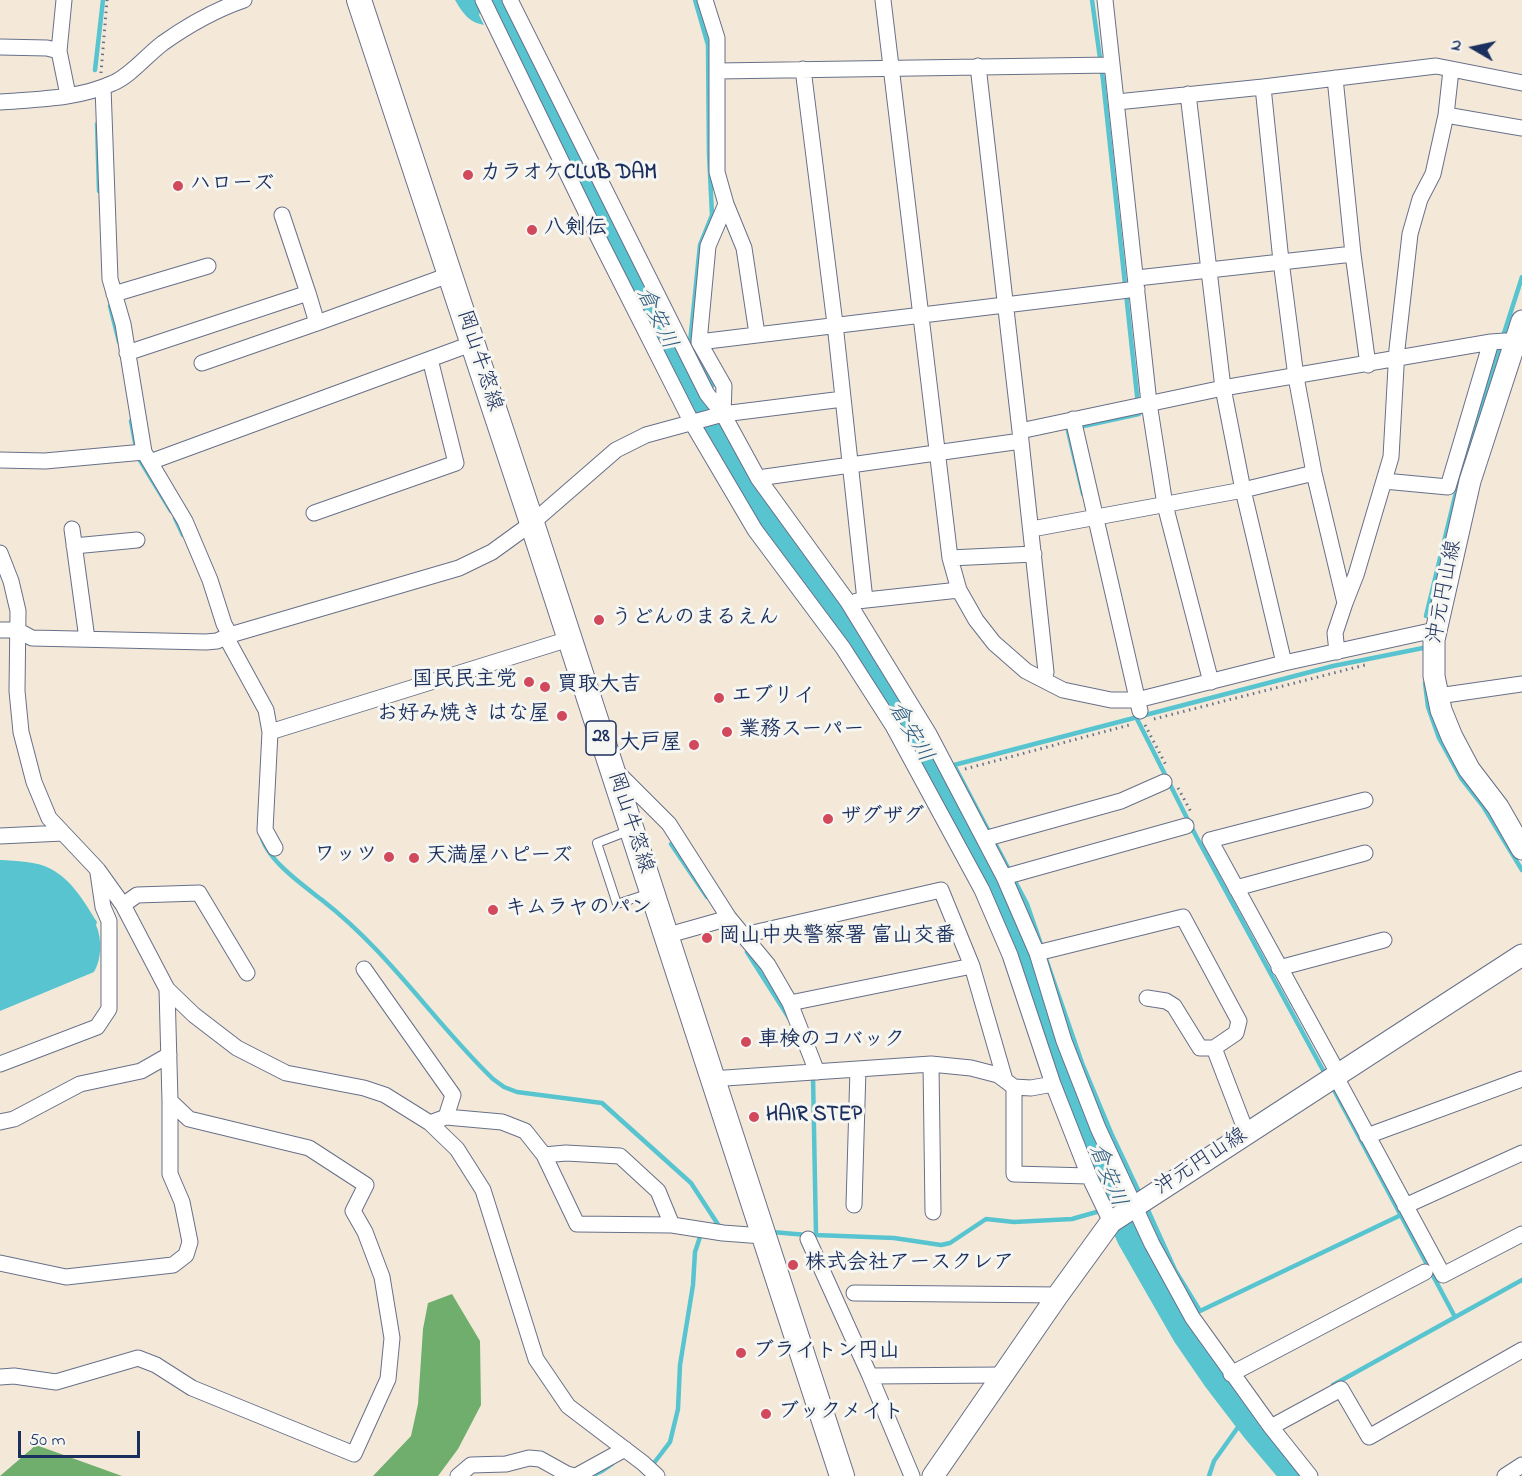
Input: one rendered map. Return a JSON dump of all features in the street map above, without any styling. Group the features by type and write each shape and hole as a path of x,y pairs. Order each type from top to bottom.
{"main road":[{"name":"岡山牛窓線","path":"359,0 842,1476"},
{"name":"沖元円山線","path":"1522,321 1502,342 1435,630 1434,676 1441,710 1468,769 1498,807 1522,849"},
{"name":"沖元円山線","path":"933,1476 1058,1295 1122,1215 1522,955"}],"street":[{"path":"64,0 59,51 68,95"},
{"path":"483,0 600,241 695,422 755,530 989,837 1009,876 1042,952 1064,1041 1098,1128 1122,1215"},
{"path":"510,0 718,415 758,478 848,602 916,742 1010,955 1053,1084 1089,1176 1122,1215 1231,1374 1310,1476"},
{"path":"705,0 717,38 717,172 726,204 744,248 757,334"},
{"path":"883,0 950,558 959,590 976,620 994,643 1026,671 1063,690 1111,700 1138,711 1211,682 1284,663 1435,630"},
{"path":"1105,0 1104,64 1117,102 1142,404 1165,505 1211,682"},
{"path":"0,102 87,92 115,82 164,43 233,2"},
{"path":"0,47 47,48 59,51"},
{"path":"718,71 1104,64"},
{"path":"978,66 1032,529 1046,672 1044,680"},
{"path":"1117,102 1436,66 1522,84"},
{"path":"803,69 835,324 865,600"},
{"path":"1337,652 1335,633 1356,575 1391,457 1397,359 1410,234 1420,199 1433,174 1446,115 1451,70"},
{"path":"1335,78 1353,254 1368,364"},
{"path":"103,87 110,279 123,324 142,455 185,521 210,580 224,624 225,637 266,710 270,732 265,830 275,848"},
{"path":"1263,87 1281,261 1296,376 1314,473 1345,603"},
{"path":"1188,94 1223,388 1243,490 1284,663"},
{"path":"1446,115 1522,128"},
{"path":"718,415 724,386 699,342 708,246 726,204"},
{"path":"282,215 317,323"},
{"path":"699,342 1131,287 1209,271 1353,254"},
{"path":"114,294 208,266"},
{"path":"202,363 449,275"},
{"path":"127,353 308,293"},
{"path":"758,478 936,452 1021,436 1074,424 1142,404 1223,388 1502,342 1448,487 1384,481"},
{"path":"0,460 45,461 142,455 471,344"},
{"path":"314,513 456,463 430,359"},
{"path":"0,630 17,630 32,638 206,642 225,637 459,568 492,552 532,523 616,450 646,435 718,415 843,399"},
{"path":"1074,424 1091,519 1138,711"},
{"path":"1032,529 1243,490 1314,473"},
{"path":"72,529 87,639"},
{"path":"74,546 136,540"},
{"path":"0,553 11,581 18,610 17,691 21,732 34,782 49,818 98,870 123,905 167,989 194,1015 237,1048 286,1073 375,1092 411,1110 430,1123 457,1149 483,1190 536,1359 568,1406 657,1476"},
{"path":"950,558 1034,554"},
{"path":"848,602 959,590"},
{"path":"270,732 569,639"},
{"path":"1438,696 1522,684"},
{"path":"610,765 669,824 725,919 744,935 768,965 790,1003 814,1072"},
{"path":"989,837 1121,801 1164,782"},
{"path":"1365,800 1210,840 1443,1275 1522,1234"},
{"path":"1009,876 1186,826"},
{"path":"0,836 63,833"},
{"path":"1236,888 1365,853"},
{"path":"0,1064 97,1027 109,1009 109,921 103,907 98,870"},
{"path":"744,935 941,890 972,966 1010,1084 1014,1174 1089,1176"},
{"path":"123,905 137,896 199,893 247,972"},
{"path":"1042,952 1184,917 1239,1021 1236,1033 1214,1048 1200,1048 1174,1006 1166,1001 1147,998"},
{"path":"665,936 725,919"},
{"path":"1279,968 1384,940"},
{"path":"790,1003 972,966"},
{"path":"364,969 453,1095 446,1117"},
{"path":"0,1263 66,1277 173,1264 186,1256 190,1242 182,1202 170,1174 167,989"},
{"path":"1214,1048 1247,1134"},
{"path":"0,1122 14,1119 80,1084 141,1071 169,1055"},
{"path":"711,1079 930,1064 971,1068 998,1075 1010,1084 1031,1088 1053,1084"},
{"path":"930,1064 933,1212"},
{"path":"854,1205 858,1069"},
{"path":"1367,1136 1522,1079"},
{"path":"0,1377 14,1376 56,1382 138,1358 156,1365 192,1388 354,1454 388,1379 392,1338 382,1277 365,1232 353,1211 366,1185 309,1148 189,1119 170,1101"},
{"path":"430,1123 446,1117 502,1122 525,1131 544,1155 577,1224 672,1225 723,1233 763,1236"},
{"path":"544,1155 566,1153 620,1156 658,1191 672,1225"},
{"path":"1405,1206 1522,1153"},
{"path":"808,1239 912,1476"},
{"path":"1231,1374 1425,1272"},
{"path":"854,1293 1058,1295"},
{"path":"1271,1427 1341,1389 1369,1437 1522,1350"},
{"path":"870,1376 1003,1375"},
{"path":"458,1476 471,1465 506,1464 529,1458 540,1459 567,1474 576,1476 625,1449"},
{"path":"1505,1476 1522,1465"}],"lane":[{"path":"631,830 597,843 617,904 651,893"}],"path":[{"path":"103,87 100,70 107,0"},
{"path":"1154,719 1365,665 1364,663"},
{"path":"960,771 1138,711"}],"green space":[{"path":"452,1294 480,1341 481,1405 458,1449 438,1476 373,1476 411,1436 418,1404 423,1329 428,1303"},
{"path":"36,1445 122,1476 0,1476"}],"water":[{"path":"455,0 477,0 481,10 479,15 484,25 478,24 463,13"},
{"path":"0,860 39,864 65,879 97,922 100,948 99,961 94,972 0,1011"}],"waterway":[{"path":"95,70 103,0"},
{"name":"倉安川","path":"496,0 700,409 764,516 911,730 977,856 1022,952 1061,1067 1131,1238 1186,1334 1217,1379 1295,1476"},
{"name":"倉安川","path":"497,1 501,0"},
{"path":"695,0 708,45 712,215 700,245 690,343 713,385 709,388"},
{"path":"1083,494 1068,431 1139,414 1103,80 1092,0"},
{"path":"97,124 99,191"},
{"path":"1426,616 1465,455 1522,277"},
{"path":"110,306 119,342"},
{"path":"131,421 136,448"},
{"path":"138,457 171,511"},
{"path":"175,518 183,535"},
{"path":"1139,1192 1082,1063 1027,904 954,765 1333,666 1423,648"},
{"path":"1425,683 1428,707 1439,738 1461,778 1483,806 1522,870"},
{"path":"1136,717 1196,836 1324,1072"},
{"path":"261,834 264,843 277,862 369,942 493,1079 517,1092 602,1103 691,1183 719,1226 722,1227"},
{"path":"671,844 707,897"},
{"path":"747,952 789,1018"},
{"path":"813,1076 816,1235"},
{"path":"1333,1088 1455,1317"},
{"path":"1147,1208 1175,1270 1200,1311 1401,1215"},
{"path":"815,1235 894,1238 941,1245 950,1243 986,1219 1014,1222 1072,1219 1100,1211"},
{"path":"772,1232 807,1235"},
{"path":"654,1463 670,1442 678,1409 680,1365 693,1285 695,1252 700,1237"},
{"path":"1333,1385 1522,1280"},
{"path":"1209,1476 1214,1461 1246,1416"},
{"name":"倉安川","path":"1256,1430 1261,1425"},
{"path":"591,1476 612,1464"}],"place":[{"name":"カラオケCLUB DAM","path":"468,175"},
{"name":"ハローズ","path":"178,186"},
{"name":"八剣伝","path":"532,230"},
{"name":"うどんのまるえん","path":"599,620"},
{"name":"国民民主党","path":"529,682"},
{"name":"買取大吉","path":"545,687"},
{"name":"エブリイ","path":"719,698"},
{"name":"お好み焼き はな屋","path":"562,716"},
{"name":"業務スーパー","path":"727,732"},
{"name":"大戸屋","path":"694,745"},
{"name":"ザグザグ","path":"828,819"},
{"name":"ワッツ","path":"389,857"},
{"name":"天満屋ハピーズ","path":"414,858"},
{"name":"キムラヤのパン","path":"493,910"},
{"name":"岡山中央警察署 富山交番","path":"707,938"},
{"name":"車検のコバック","path":"746,1042"},
{"name":"HAIR STEP","path":"754,1117"},
{"name":"株式会社アースクレア","path":"793,1265"},
{"name":"ブライトン円山","path":"741,1353"},
{"name":"ブックメイト","path":"766,1414"}]}
